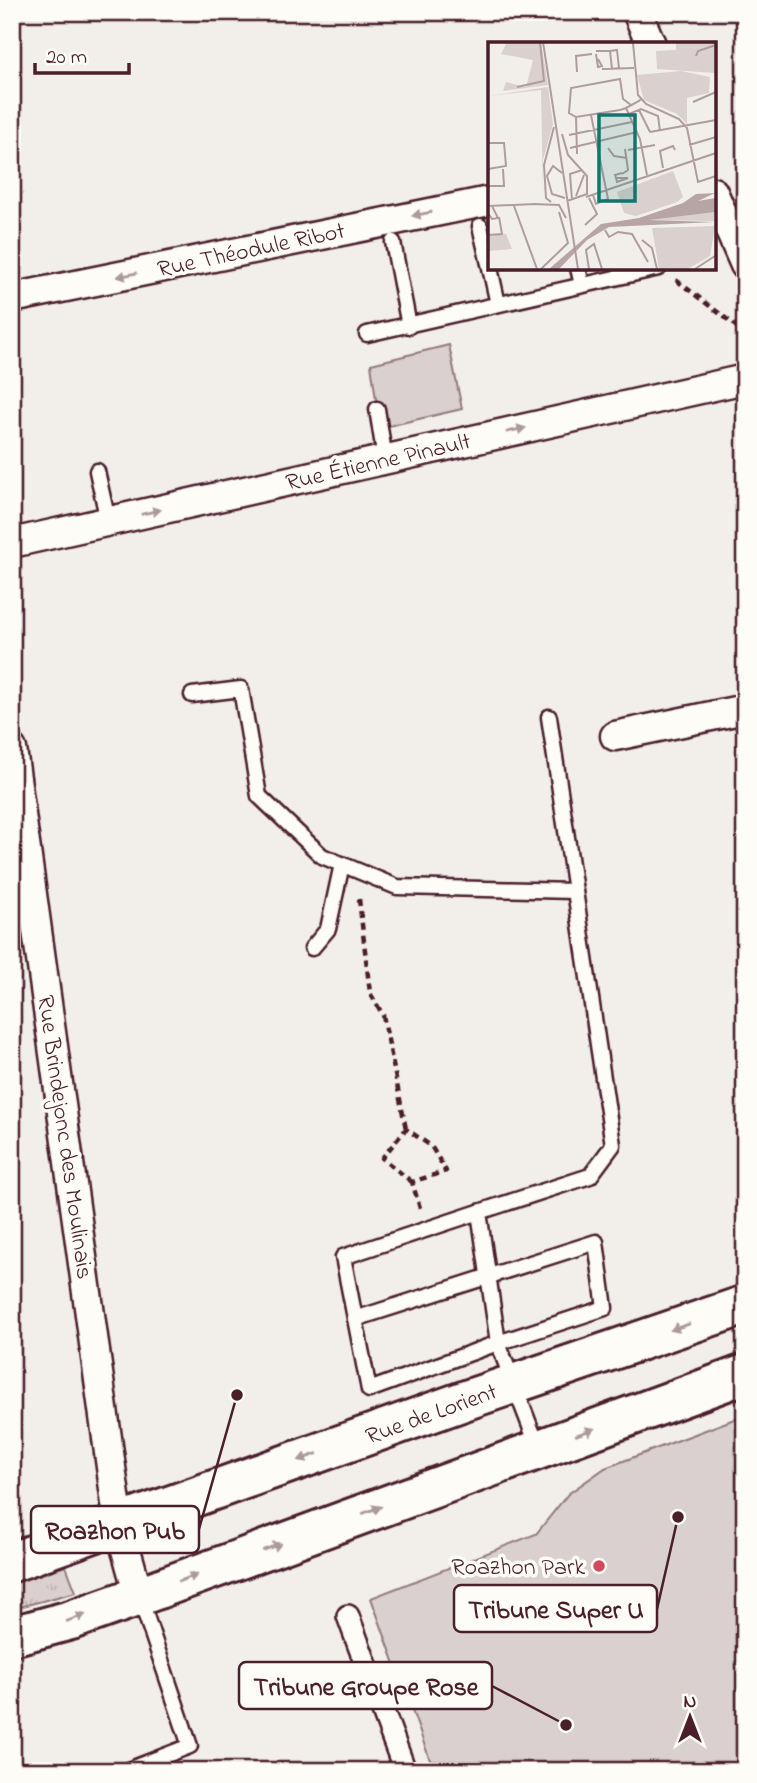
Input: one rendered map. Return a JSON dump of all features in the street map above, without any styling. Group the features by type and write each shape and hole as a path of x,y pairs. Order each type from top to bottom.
{"main road":[{"name":"Rue de Lorient","path":"12,1562 514,1383 745,1305"},
{"path":"12,1636 71,1620 139,1596 745,1374"}],"street":[{"path":"637,12 650,42"},
{"path":"715,198 745,265"},
{"name":"Rue Théodule Ribot","path":"12,298 485,213"},
{"name":"Rue Étienne Pinault","path":"12,543 745,379"},
{"path":"615,736 745,709"},
{"name":"Rue Brindejonc des Moulinais","path":"12,749 119,1525"},
{"path":"119,1525 139,1596"},
{"path":"348,1616 405,1771"}],"lane":[{"path":"485,213 488,245"},
{"path":"393,242 409,326"},
{"path":"491,270 498,304"},
{"path":"578,270 582,285"},
{"path":"367,334 582,285 665,272"},
{"path":"377,409 385,459"},
{"path":"97,471 108,521"},
{"path":"192,695 241,688 259,796 322,856 397,887 574,891"},
{"path":"355,1319 596,1242 605,1308 369,1390 355,1319 344,1257 590,1176 613,1144 549,717"},
{"path":"312,948 328,929 349,867"},
{"path":"479,1212 498,1343 539,1448"},
{"path":"125,1771 190,1746 139,1596"}],"path":[{"path":"665,272 745,333"},
{"path":"349,867 370,993 383,1015 406,1129 431,1146 446,1171 412,1182"},
{"path":"406,1129 382,1158 412,1182 426,1229"}],"green space":[{"path":"449,345 462,409 380,428 371,364"},
{"name":"Roazhon Park","path":"745,1415 745,1771 434,1771 371,1598 536,1534 568,1494 605,1468"},
{"path":"66,1566 76,1592 12,1609 12,1583"}],"place":[{"name":"Roazhon Pub","path":"237,1395"},
{"name":"Tribune Super U","path":"678,1517"},
{"name":"Roazhon Park","path":"599,1566"},
{"name":"Tribune Groupe Rose","path":"566,1725"}]}
